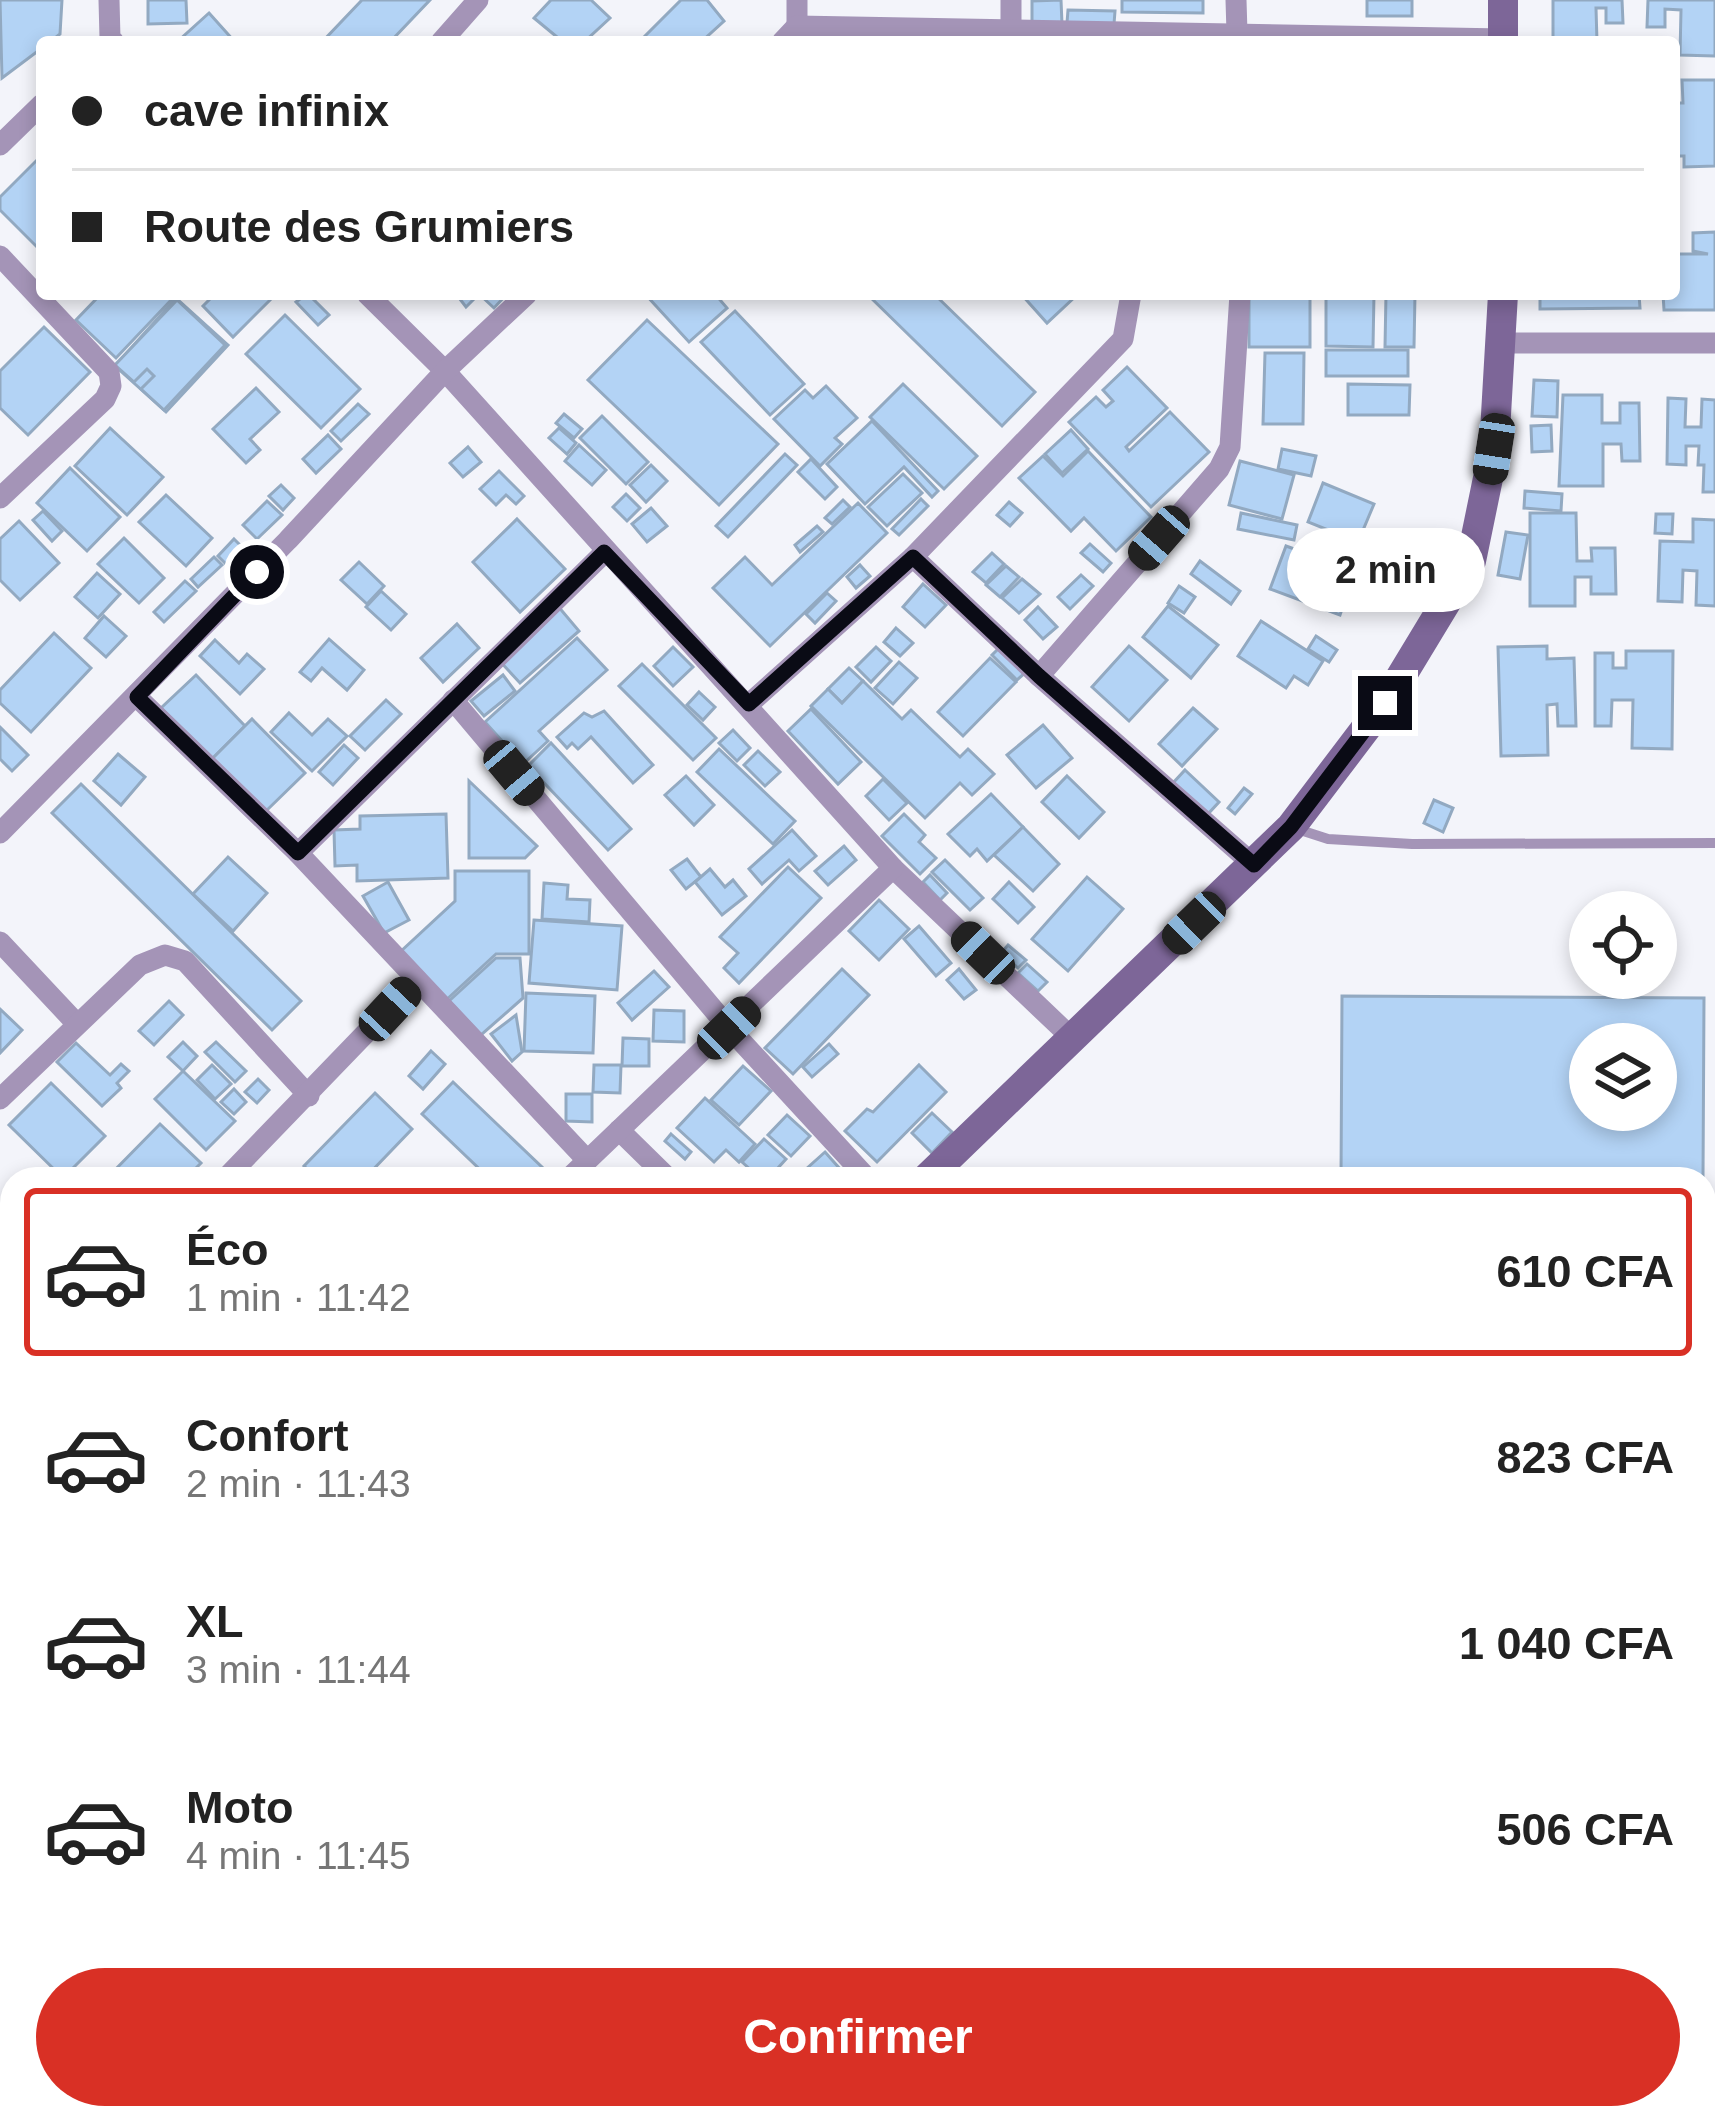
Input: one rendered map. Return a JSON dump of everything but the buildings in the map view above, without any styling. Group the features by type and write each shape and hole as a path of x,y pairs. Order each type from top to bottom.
{"main road":[{"path":"1503,0 1503,36"},
{"path":"939,1167 1291,827 1385,703 1471,561 1494,449 1503,300"}],"street":[{"path":"110,0 110,36"},
{"path":"446,36 478,0"},
{"path":"797,0 789,34 1121,36"},
{"path":"1011,0 1011,32"},
{"path":"1236,0 1237,33"},
{"path":"1170,36 1351,36"},
{"path":"0,145 36,110"},
{"path":"0,256 36,294"},
{"path":"0,498 105,398 111,386 109,372 41,300"},
{"path":"373,300 445,371 893,868 1073,1039"},
{"path":"0,833 137,697 445,371 521,300"},
{"path":"749,704 913,557 1123,338 1130,300"},
{"path":"1039,676 1219,469 1230,447 1240,300"},
{"path":"1503,343 1715,343"},
{"path":"298,853 604,552"},
{"path":"913,557 1039,676 1254,865"},
{"path":"137,697 298,853 587,1160"},
{"path":"453,700 729,1028 857,1167"},
{"path":"580,1167 893,868"},
{"path":"0,942 76,1023"},
{"path":"0,1099 140,965 164,955 185,961 309,1096"},
{"path":"237,1167 417,980"},
{"path":"619,1130 657,1167"}],"lane":[{"path":"1291,827 1328,839 1412,844 1715,843"}],"route":[{"path":"257,572 137,697 298,853 604,552 749,704 913,557 1039,676 1254,865 1291,827 1385,703"}]}
